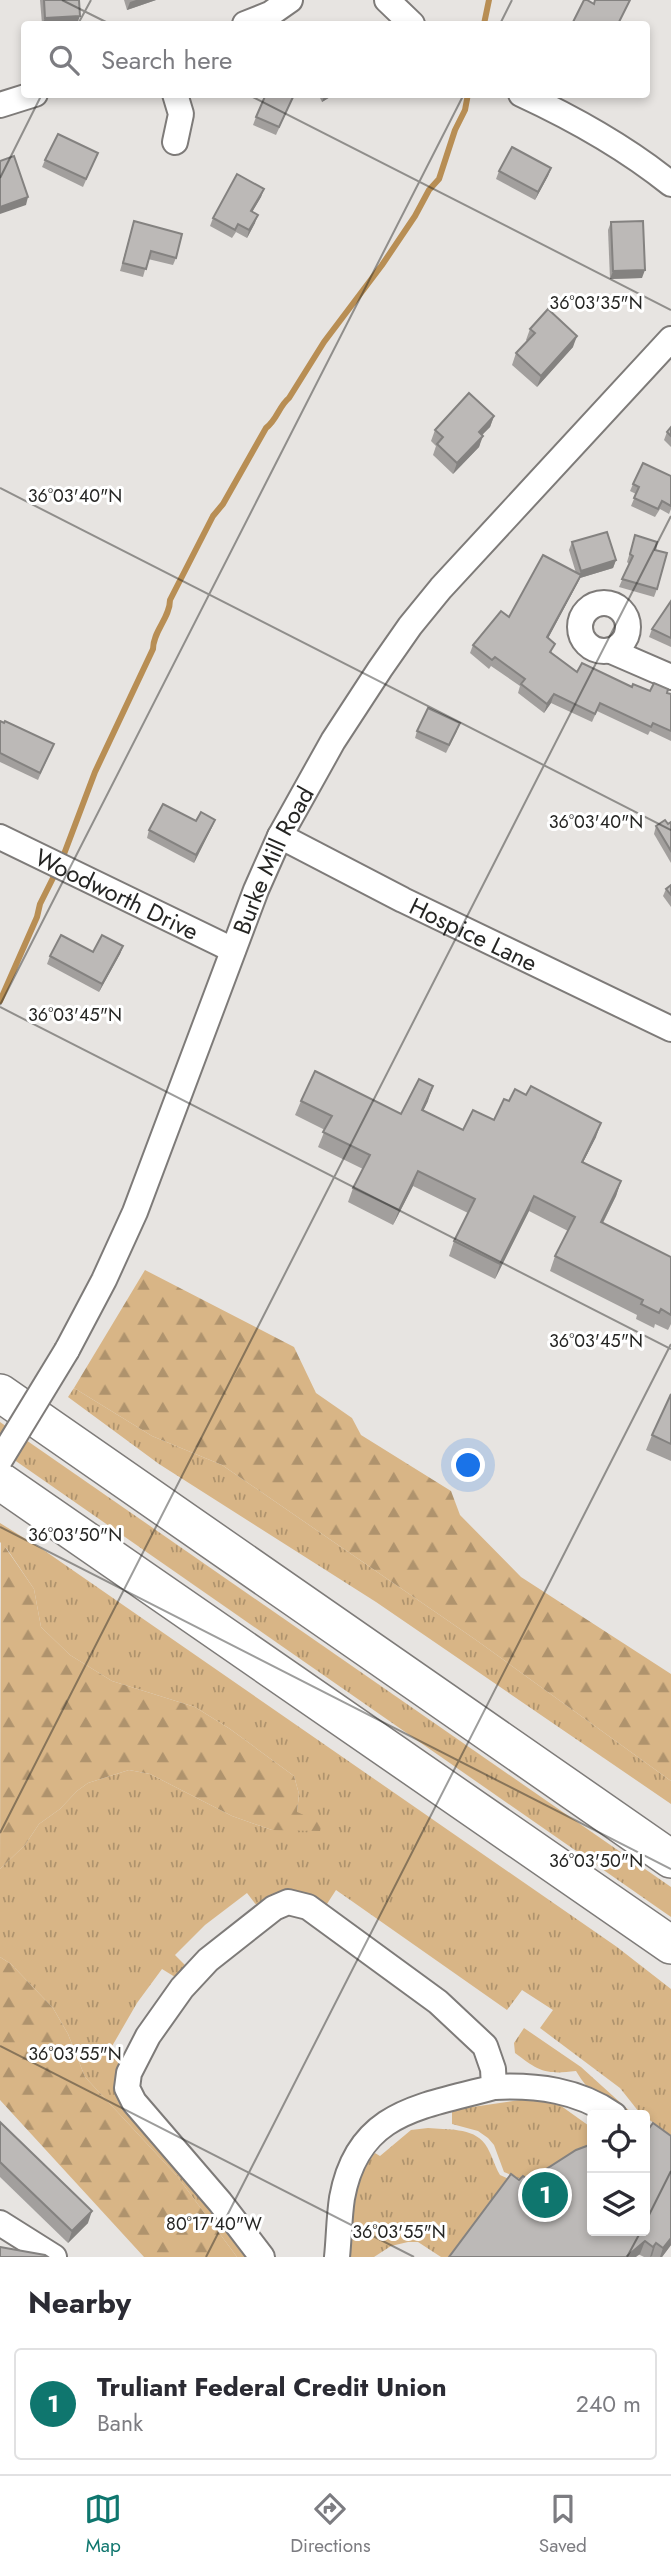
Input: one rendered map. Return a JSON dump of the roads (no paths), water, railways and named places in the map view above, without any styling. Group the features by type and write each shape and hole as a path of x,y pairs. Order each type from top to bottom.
{"highway":[{"path":"0,1393 671,1859"},
{"path":"0,1481 671,1945"},
{"path":"504,1828 671,1966"}],"street":[{"path":"252,21 270,14 290,0"},
{"path":"387,0 409,21"},
{"path":"1,101 21,97"},
{"path":"175,142 181,114 177,98"},
{"path":"529,98 580,122 615,143 671,184"},
{"name":"Burke Mill Road","path":"0,1460 67,1350 104,1280 135,1212 233,950 280,836 333,741 410,626 441,588 671,340"},
{"path":"611,651 671,677"},
{"name":"Hospice Lane","path":"280,836 403,900 671,1029"},
{"name":"Woodworth Drive","path":"0,837 233,950"},
{"path":"262,2257 220,2202 134,2102 127,2088 129,2073 148,2036 182,1988 208,1960 274,1908 288,1902 308,1907 438,2002 485,2046 493,2070 494,2087"},
{"path":"337,2257 342,2198 351,2166 362,2147 376,2132 413,2107 494,2087 523,2085 554,2089 606,2110"},
{"path":"0,2223 54,2257"}],"waterway":[{"path":"485,21 489,0"},
{"path":"61,862 95,772 153,649 170,600 213,516 223,504 266,428 289,398 324,342 382,265 429,190 439,179 467,98"},
{"path":"0,1001 56,872"}],"place":[{"name":"Truliant Federal Credit Union","path":"545,2195"}]}
